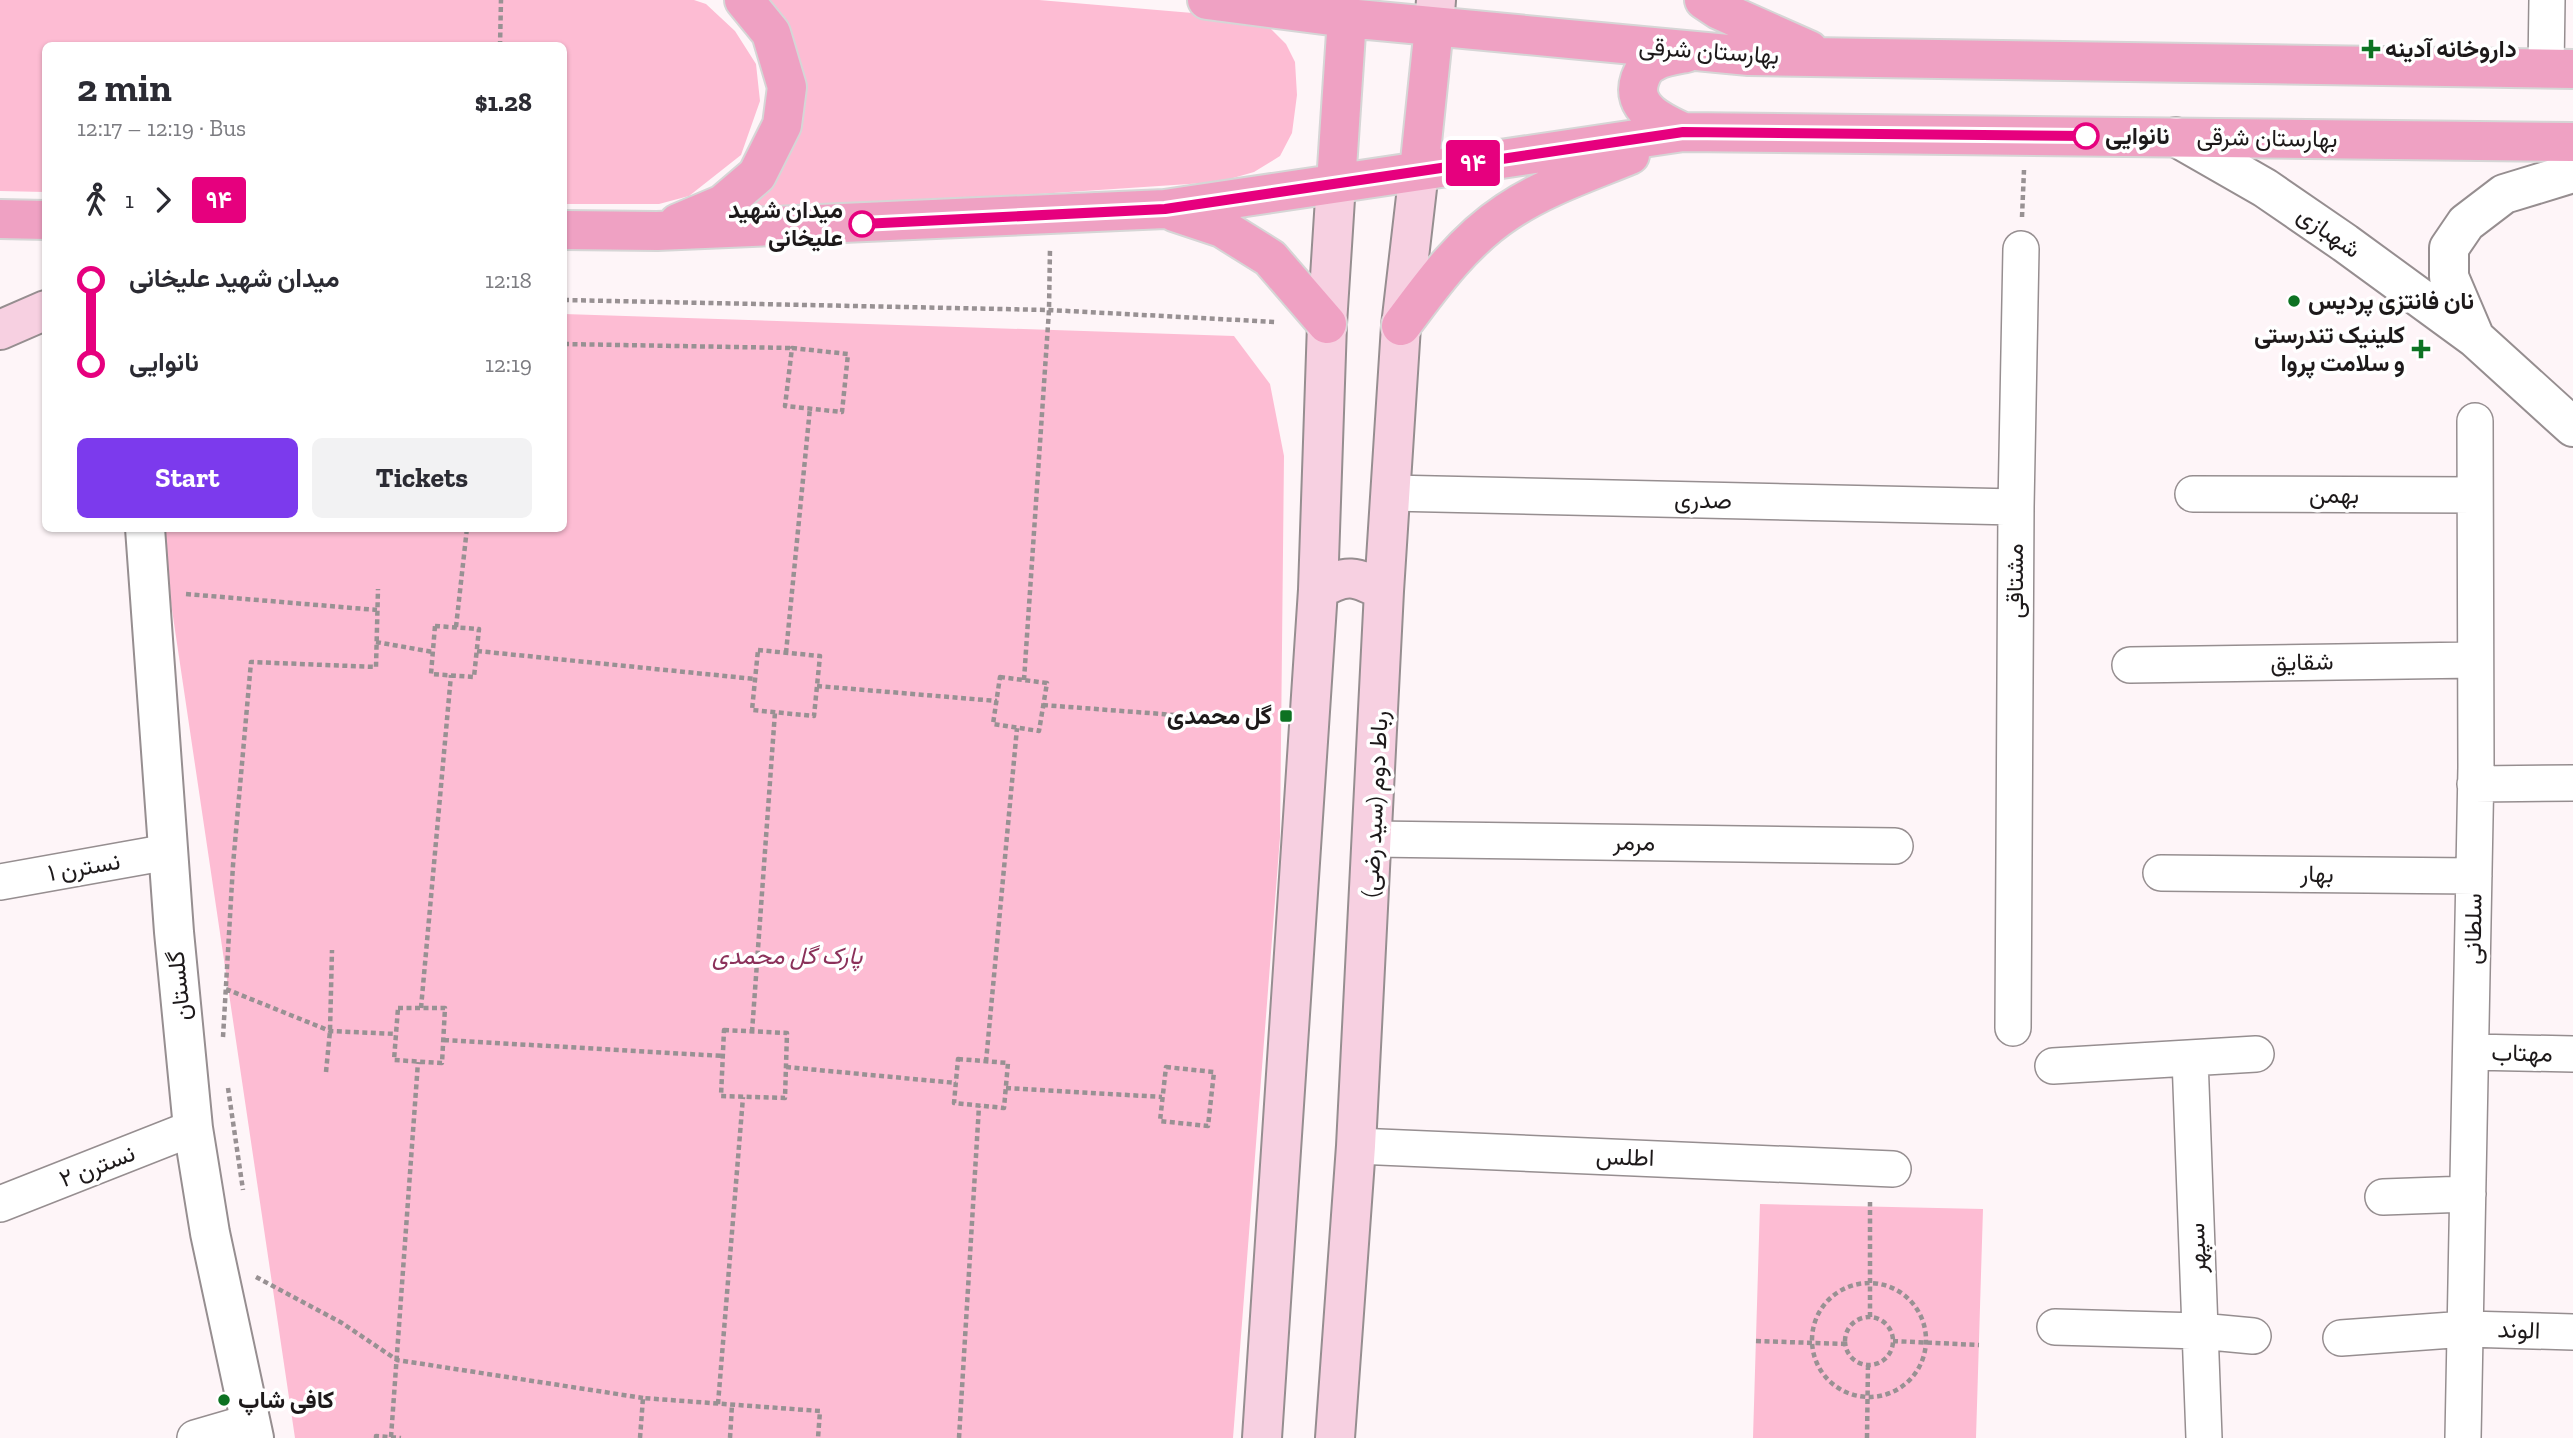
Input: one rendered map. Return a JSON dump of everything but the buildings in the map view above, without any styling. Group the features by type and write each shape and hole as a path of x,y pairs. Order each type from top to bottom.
{"main road":[{"path":"657,232 723,204 732,197 757,175 782,125 787,87 771,33 744,0"},
{"path":"567,229 657,232 1165,209 1419,171 1435,13 1208,0"},
{"path":"1704,0 1719,10 1827,58"},
{"path":"1262,1438 1318,590 1327,324 1349,9"},
{"name":"بهارستان شرقی","path":"1435,13 1688,52 1827,58 2560,69"},
{"path":"1683,132 1656,120 1640,102 1638,86 1644,69 1655,60 1688,52"},
{"path":"1401,326 1443,270 1470,241 1508,211 1567,181 1683,132"},
{"name":"بهارستان شرقی","path":"1419,171 1683,132 2573,142"},
{"name":"رباط دوم (سید رضی)","path":"1337,1432 1356,1146 1390,493 1401,326 1419,171"},
{"path":"1165,209 1222,228 1270,258 1327,324"},
{"path":"0,219 42,220"},
{"path":"0,330 42,315"},
{"path":"1318,590 1338,578 1362,579 1384,591"}],"street":[{"path":"2547,0 2560,69"},
{"name":"شهبازی","path":"2176,137 2265,188 2345,243 2475,338 2573,427"},
{"name":"شهبازی","path":"2475,338 2449,277 2449,248 2466,223 2504,194 2573,173"},
{"name":"مشتاقی","path":"2013,1027 2016,507 2021,249"},
{"name":"سلطانی","path":"2463,1438 2474,876 2475,421"},
{"name":"صدری","path":"1390,493 2016,507"},
{"name":"بهمن","path":"2193,494 2475,495"},
{"name":"گلستان","path":"145,532 168,852 193,1128 210,1233 252,1430"},
{"name":"شقایق","path":"2130,665 2475,660"},
{"path":"2475,784 2573,783"},
{"name":"مرمر","path":"1373,839 1895,846"},
{"name":"نسترن ۱","path":"0,882 168,852"},
{"name":"بهار","path":"2161,873 2474,876"},
{"name":"مهتاب","path":"2470,1052 2573,1054"},
{"path":"2053,1066 2256,1054"},
{"name":"سپهر","path":"2190,1058 2204,1438"},
{"name":"نسترن ۲","path":"0,1204 193,1128"},
{"name":"اطلس","path":"1356,1146 1893,1168"},
{"path":"2383,1197 2468,1194"},
{"path":"2055,1327 2200,1331 2253,1336"},
{"name":"الوند","path":"2341,1338 2466,1329 2573,1332"},
{"path":"195,1438 252,1430"}],"path":[{"path":"500,42 501,0"},
{"path":"2021,249 2025,135"},
{"path":"1024,680 1049,310 1050,213"},
{"path":"567,300 1049,310 1327,324"},
{"path":"567,344 792,348 848,354 842,412 785,405 792,348"},
{"path":"786,653 810,408"},
{"path":"456,627 467,532"},
{"path":"223,1048 233,865 251,662 376,667 378,589"},
{"path":"151,591 377,610"},
{"path":"435,626 478,629 477,651 474,677 431,674 435,626"},
{"path":"376,642 433,652"},
{"path":"758,650 786,653 820,656 814,716 752,710 758,650"},
{"path":"477,651 755,679"},
{"path":"421,1008 451,675"},
{"path":"1000,677 1046,683 1039,731 993,724 997,701 1000,677"},
{"path":"817,686 997,701"},
{"path":"1043,705 1201,717"},
{"path":"752,1032 775,712"},
{"path":"986,1062 1017,728"},
{"path":"326,1072 332,950"},
{"path":"226,989 330,1031 396,1034"},
{"path":"398,1008 445,1008 442,1063 394,1060 396,1034 398,1008"},
{"path":"724,1030 752,1032 788,1033 785,1098 721,1096 724,1030"},
{"path":"444,1040 723,1056"},
{"path":"958,1059 1008,1063 1004,1108 954,1103 956,1083 958,1059"},
{"path":"391,1437 418,1062"},
{"path":"786,1067 956,1083"},
{"path":"1166,1067 1214,1072 1208,1126 1160,1121 1163,1097 1166,1067"},
{"path":"227,1075 243,1196"},
{"path":"1006,1088 1163,1097"},
{"path":"718,1404 743,1097"},
{"path":"959,1438 979,1106"},
{"path":"1870,1317 1868,1283 1871,1207"},
{"path":"253,1275 342,1323 397,1360 643,1398 820,1411 818,1438"},
{"path":"1868,1283 1887,1286 1910,1301 1924,1324 1927,1343 1923,1362 1912,1378 1897,1391 1878,1398 1859,1398 1840,1391 1825,1379 1815,1362 1811,1343 1813,1324 1821,1308 1834,1294 1850,1286 1868,1283"},
{"path":"1870,1317 1877,1318 1888,1327 1893,1341 1888,1355 1868,1364 1853,1359 1845,1344 1848,1328 1861,1318 1870,1317"},
{"path":"1756,1341 1845,1344"},
{"path":"1893,1341 1979,1345"},
{"path":"1867,1438 1868,1364"},
{"path":"640,1438 643,1398"},
{"path":"730,1438 732,1405"},
{"path":"376,1438 401,1438"}],"green space":[{"name":"میدان شهید علیخانی","path":"0,0 694,0 706,4 735,31 756,64 760,101 741,155 689,196 659,204 567,204 567,42 42,42 42,192 0,191"},
{"name":"میدان شهید علیخانی","path":"765,0 1039,0 1228,16 1271,29 1286,44 1295,62 1297,95 1292,133 1280,156 1254,172 1219,182 994,197 742,207 800,113"},
{"name":"پارک گل محمدی","path":"567,314 1234,336 1270,384 1284,456 1280,837 1233,1438 295,1438 160,532 567,532"},
{"path":"1760,1204 1983,1209 1976,1438 1753,1438"}],"bus line":[{"name":"۹۴","path":"862,224 1165,209 1683,132 2086,136"}],"place":[{"name":"داروخانه آدینه","path":"2371,49"},
{"name":"نانوایی","path":"2086,136"},
{"name":"میدان شهید علیخانی","path":"862,224"},
{"name":"نان فانتزی پردیس","path":"2294,301"},
{"name":"کلینیک تندرستی و سلامت پروا","path":"2421,349"},
{"name":"گل محمدی","path":"1286,716"},
{"name":"کافی شاپ","path":"224,1400"}]}
